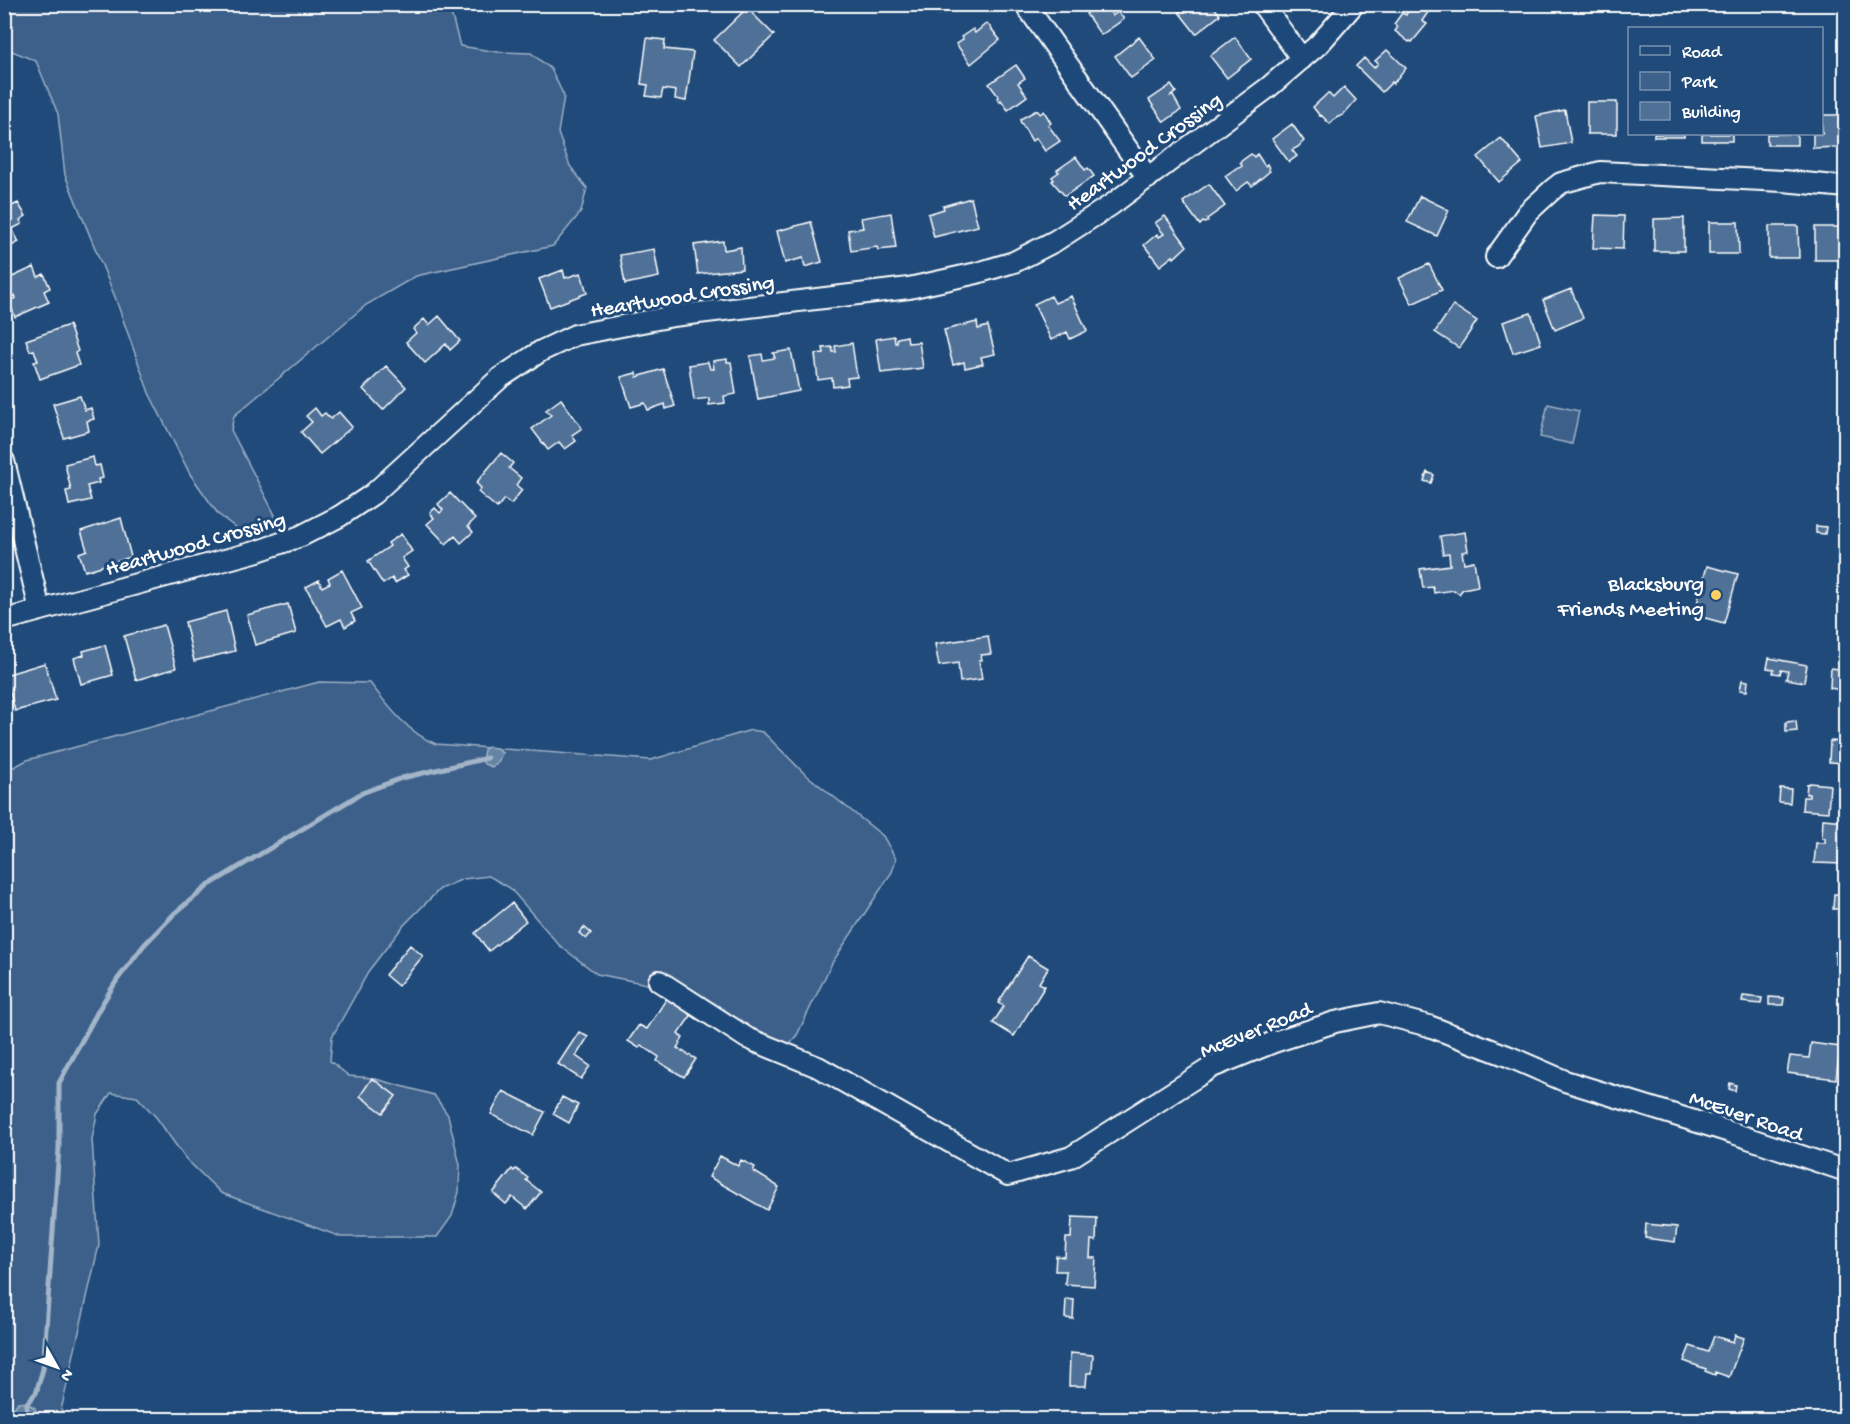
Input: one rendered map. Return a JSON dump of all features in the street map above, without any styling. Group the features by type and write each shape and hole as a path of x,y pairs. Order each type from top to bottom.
{"street":[{"path":"1024,4 1148,178"},
{"path":"1262,4 1302,60"},
{"name":"Heartwood Crossing","path":"4,620 258,551 301,536 340,516 374,494 500,378 541,351 575,335 673,316 909,288 1014,262 1056,241 1111,205 1269,87 1302,60 1337,25 1354,4"},
{"path":"1496,257 1527,212 1552,190 1561,183 1600,172 1845,187"},
{"path":"4,462 40,610"},
{"name":"McEver Road","path":"659,981 747,1038 818,1067 1008,1175 1071,1157 1212,1067 1274,1042 1325,1025 1380,1012 1429,1026 1565,1081 1733,1133 1845,1171"}],"green space":[{"path":"4,5 449,5 460,46 498,52 531,53 551,69 564,96 558,133 570,166 587,188 581,212 553,246 416,276 366,305 234,416 231,430 275,515 266,526 241,532 218,514 190,474 149,393 115,297 65,175 58,114 36,61 5,48"},
{"path":"1548,404 1579,411 1572,444 1540,437"},
{"path":"319,682 370,683 391,710 408,726 436,744 651,760 751,730 763,732 804,773 883,836 896,859 892,872 832,963 797,1035 777,1057 756,1055 647,984 597,974 559,945 510,888 489,876 463,879 440,889 404,925 370,969 332,1037 330,1061 349,1076 372,1078 434,1095 448,1115 460,1165 459,1192 452,1216 437,1237 341,1237 221,1193 185,1158 156,1117 137,1097 111,1093 97,1114 92,1139 99,1245 59,1419 5,1419 4,766 14,767 27,760"}],"shaded area":[{"path":"488,747 496,748 502,753 498,762 492,767 484,764 482,760 484,750"},
{"path":"18,1402 27,1403 35,1408 38,1419 12,1419 10,1414"}],"building":[{"path":"933,4 958,4 940,14 934,9 936,8"},
{"path":"1100,4 1104,4 1110,10 1112,16 1118,12 1124,19 1101,35 1086,14"},
{"path":"1188,4 1212,4 1220,15 1196,34 1179,12"},
{"path":"1411,4 1425,4 1431,8 1422,21 1427,24 1412,42 1409,42 1395,31 1398,27 1394,24 1402,13 1406,15"},
{"path":"747,8 774,35 741,67 714,40"},
{"path":"987,23 1000,40 971,64 956,44 963,39 961,37 973,29 975,33"},
{"path":"1139,37 1156,60 1131,78 1115,56"},
{"path":"1235,37 1251,59 1227,78 1210,56"},
{"path":"647,38 665,40 664,49 693,52 686,101 675,99 676,91 663,89 661,98 646,96 648,85 641,84"},
{"path":"1387,50 1406,68 1393,84 1392,82 1382,92 1356,66 1364,58 1374,68 1378,63 1375,61"},
{"path":"1016,65 1025,78 1018,83 1027,96 1008,110 997,98 999,97 989,84"},
{"path":"1171,85 1176,92 1171,96 1181,110 1164,122 1149,100"},
{"path":"1344,87 1356,100 1343,115 1330,124 1313,107 1328,93 1333,98"},
{"path":"1587,102 1617,102 1617,134 1587,134"},
{"path":"1037,110 1040,114 1044,111 1051,123 1048,125 1060,141 1045,151 1036,138 1032,141 1020,121"},
{"path":"1565,110 1571,143 1542,148 1536,116"},
{"path":"1823,115 1842,115 1843,147 1813,148 1813,135 1823,135"},
{"path":"1292,124 1304,141 1292,150 1297,156 1289,162 1272,139"},
{"path":"1654,135 1684,135 1684,137 1654,137"},
{"path":"1702,135 1732,135 1732,141 1702,141"},
{"path":"1767,135 1797,135 1797,145 1767,145"},
{"path":"1501,138 1522,163 1499,182 1478,157"},
{"path":"1251,154 1254,157 1257,154 1265,166 1267,164 1270,171 1252,186 1248,182 1236,191 1225,176 1242,166 1240,162"},
{"path":"1076,157 1085,170 1088,168 1094,176 1065,196 1052,181 1054,180 1052,177 1059,172 1057,170"},
{"path":"1209,184 1225,206 1200,225 1183,202"},
{"path":"1420,196 1449,210 1437,236 1407,222"},
{"path":"971,198 978,226 934,237 928,214 944,209 943,206"},
{"path":"9,199 12,206 18,203 26,216 20,220 22,224 12,229 19,242 4,250 4,201"},
{"path":"891,213 896,248 878,250 877,247 851,251 848,230 863,228 861,218"},
{"path":"1595,215 1624,216 1623,249 1593,248"},
{"path":"1165,216 1187,246 1174,258 1173,256 1160,266 1144,245 1157,234 1159,237 1164,234 1155,223"},
{"path":"1684,218 1684,251 1654,251 1654,219"},
{"path":"811,222 822,262 805,267 803,258 785,263 777,231"},
{"path":"1709,222 1738,222 1739,254 1709,254"},
{"path":"1769,226 1798,226 1799,258 1769,258"},
{"path":"1815,227 1844,227 1844,260 1815,260"},
{"path":"723,241 724,250 741,247 742,269 698,274 694,245"},
{"path":"654,249 659,277 625,284 620,255"},
{"path":"1429,264 1442,290 1412,304 1399,278"},
{"path":"34,267 38,277 44,274 50,288 44,291 49,302 15,317 9,301 16,298 15,295 8,298 5,289 11,287 8,279"},
{"path":"563,270 565,278 581,273 587,293 550,307 539,279"},
{"path":"1571,289 1583,318 1555,330 1543,300"},
{"path":"1051,296 1055,303 1071,296 1087,331 1070,339 1067,332 1051,340 1034,304"},
{"path":"1453,305 1477,321 1459,348 1435,332"},
{"path":"1531,313 1541,344 1513,353 1503,322"},
{"path":"439,316 460,341 450,350 446,344 425,363 406,342 416,333 413,329 424,319 429,325"},
{"path":"977,322 978,329 988,326 995,354 981,357 983,364 965,368 964,362 953,365 944,330"},
{"path":"69,325 78,351 75,353 79,365 40,379 34,362 38,361 34,350 30,351 26,340"},
{"path":"894,336 895,343 897,343 897,338 907,336 908,343 919,342 923,368 881,373 876,339"},
{"path":"852,343 857,377 847,378 848,385 833,387 832,378 818,380 815,354 824,353 823,348 832,347 833,352 836,352 835,346"},
{"path":"791,350 799,391 758,399 750,356 762,354 763,360 775,358 773,353"},
{"path":"727,359 727,362 731,362 736,394 724,396 725,403 709,405 709,398 694,400 689,365 708,362 710,369 714,369 713,361"},
{"path":"386,366 406,387 383,410 363,389"},
{"path":"663,369 675,406 666,409 665,404 648,410 645,403 631,407 621,377 636,373 637,377"},
{"path":"80,396 85,410 91,408 94,419 87,421 89,431 64,438 53,404"},
{"path":"561,399 582,428 572,435 576,441 565,449 559,442 548,450 532,429 551,415 546,410"},
{"path":"315,408 321,416 325,413 331,419 339,412 352,427 320,454 301,432 312,422 306,416"},
{"path":"501,453 513,463 509,468 521,478 516,485 522,490 511,504 504,499 497,508 478,492 481,488 476,483"},
{"path":"93,457 95,466 100,465 103,478 98,479 99,483 87,486 91,500 69,505 66,491 71,490 65,464"},
{"path":"1427,472 1434,475 1431,483 1424,481"},
{"path":"450,493 475,519 468,526 473,532 461,543 455,536 446,544 427,524 434,518 430,513 435,508 440,513 443,510 438,504"},
{"path":"121,518 131,557 85,571 79,553 87,550 81,531"},
{"path":"1816,526 1826,527 1825,534 1816,533"},
{"path":"1465,532 1468,551 1462,552 1464,563 1474,561 1478,586 1463,589 1459,594 1454,590 1434,593 1433,587 1423,588 1420,569 1450,565 1449,553 1443,554 1440,536"},
{"path":"401,534 412,551 402,558 408,567 404,570 408,575 395,583 392,578 383,584 368,561 390,546 388,543"},
{"name":"Blacksburg Friends Meeting","path":"1707,566 1738,574 1724,623 1694,615"},
{"path":"342,570 362,608 351,613 355,621 345,627 341,619 327,626 306,587 319,580 322,587 330,583 328,578"},
{"path":"288,604 296,633 255,645 247,615"},
{"path":"226,611 235,651 194,661 185,622"},
{"path":"164,625 176,668 136,680 124,636"},
{"path":"988,636 991,654 981,655 982,660 979,660 982,679 960,682 958,663 939,666 935,644"},
{"path":"105,645 113,675 81,684 74,658 84,655 83,651"},
{"path":"1769,658 1807,665 1804,682 1786,679 1788,671 1781,670 1780,674 1773,673 1774,669 1767,668"},
{"path":"45,663 56,700 15,711 5,675"},
{"path":"1831,668 1846,670 1846,691 1830,688"},
{"path":"1742,680 1748,681 1747,691 1740,690"},
{"path":"1796,721 1797,731 1786,732 1786,722"},
{"path":"1830,741 1846,742 1846,763 1829,762"},
{"path":"1807,784 1830,785 1828,812 1802,810 1803,797 1809,797 1809,794 1806,794"},
{"path":"1780,788 1791,789 1790,803 1779,802"},
{"path":"1823,819 1846,821 1844,864 1814,863 1816,843 1825,843 1825,838 1822,838"},
{"path":"1834,894 1846,894 1846,913 1838,913 1839,909 1833,909"},
{"path":"512,903 526,921 489,951 475,933"},
{"path":"584,927 591,933 586,939 579,933"},
{"path":"410,945 423,956 398,986 385,975"},
{"path":"1835,952 1846,952 1846,964 1835,964"},
{"path":"1028,956 1048,968 1039,983 1045,986 1014,1036 993,1023 1004,1006 998,1003"},
{"path":"1743,996 1762,998 1761,1004 1742,1002"},
{"path":"1769,997 1784,998 1783,1005 1769,1005"},
{"path":"667,998 693,1013 678,1034 683,1038 677,1048 696,1059 684,1077 657,1061 659,1057 641,1045 639,1048 628,1041 639,1025 647,1029"},
{"path":"579,1032 588,1037 576,1056 590,1066 581,1079 558,1064"},
{"path":"1811,1043 1840,1047 1836,1079 1787,1073 1790,1056 1809,1058"},
{"path":"372,1078 396,1096 383,1113 360,1096"},
{"path":"1730,1083 1736,1085 1735,1091 1729,1089"},
{"path":"503,1091 545,1112 533,1135 491,1114"},
{"path":"562,1097 578,1105 569,1123 553,1114"},
{"path":"720,1156 738,1166 741,1160 755,1167 753,1171 779,1187 767,1210 709,1177"},
{"path":"512,1169 514,1171 516,1169 528,1178 526,1180 541,1192 527,1209 512,1197 506,1204 493,1193"},
{"path":"1072,1217 1097,1218 1096,1241 1091,1240 1090,1258 1096,1258 1094,1286 1065,1284 1066,1271 1055,1271 1056,1256 1065,1257 1066,1238 1071,1238"},
{"path":"1646,1224 1677,1227 1675,1242 1645,1238"},
{"path":"1066,1299 1074,1300 1073,1319 1065,1318"},
{"path":"1735,1335 1744,1338 1729,1377 1715,1372 1715,1375 1684,1361 1690,1346 1708,1352 1714,1336 1733,1342"},
{"path":"1070,1353 1093,1355 1092,1373 1087,1373 1086,1386 1069,1386"}],"waterway":[{"path":"26,1420 27,1403 36,1393 43,1369 59,1148 59,1083 117,980 144,945 175,913 209,885 362,793 402,778 487,758"}],"place":[{"name":"Blacksburg Friends Meeting","path":"1716,595"}]}
